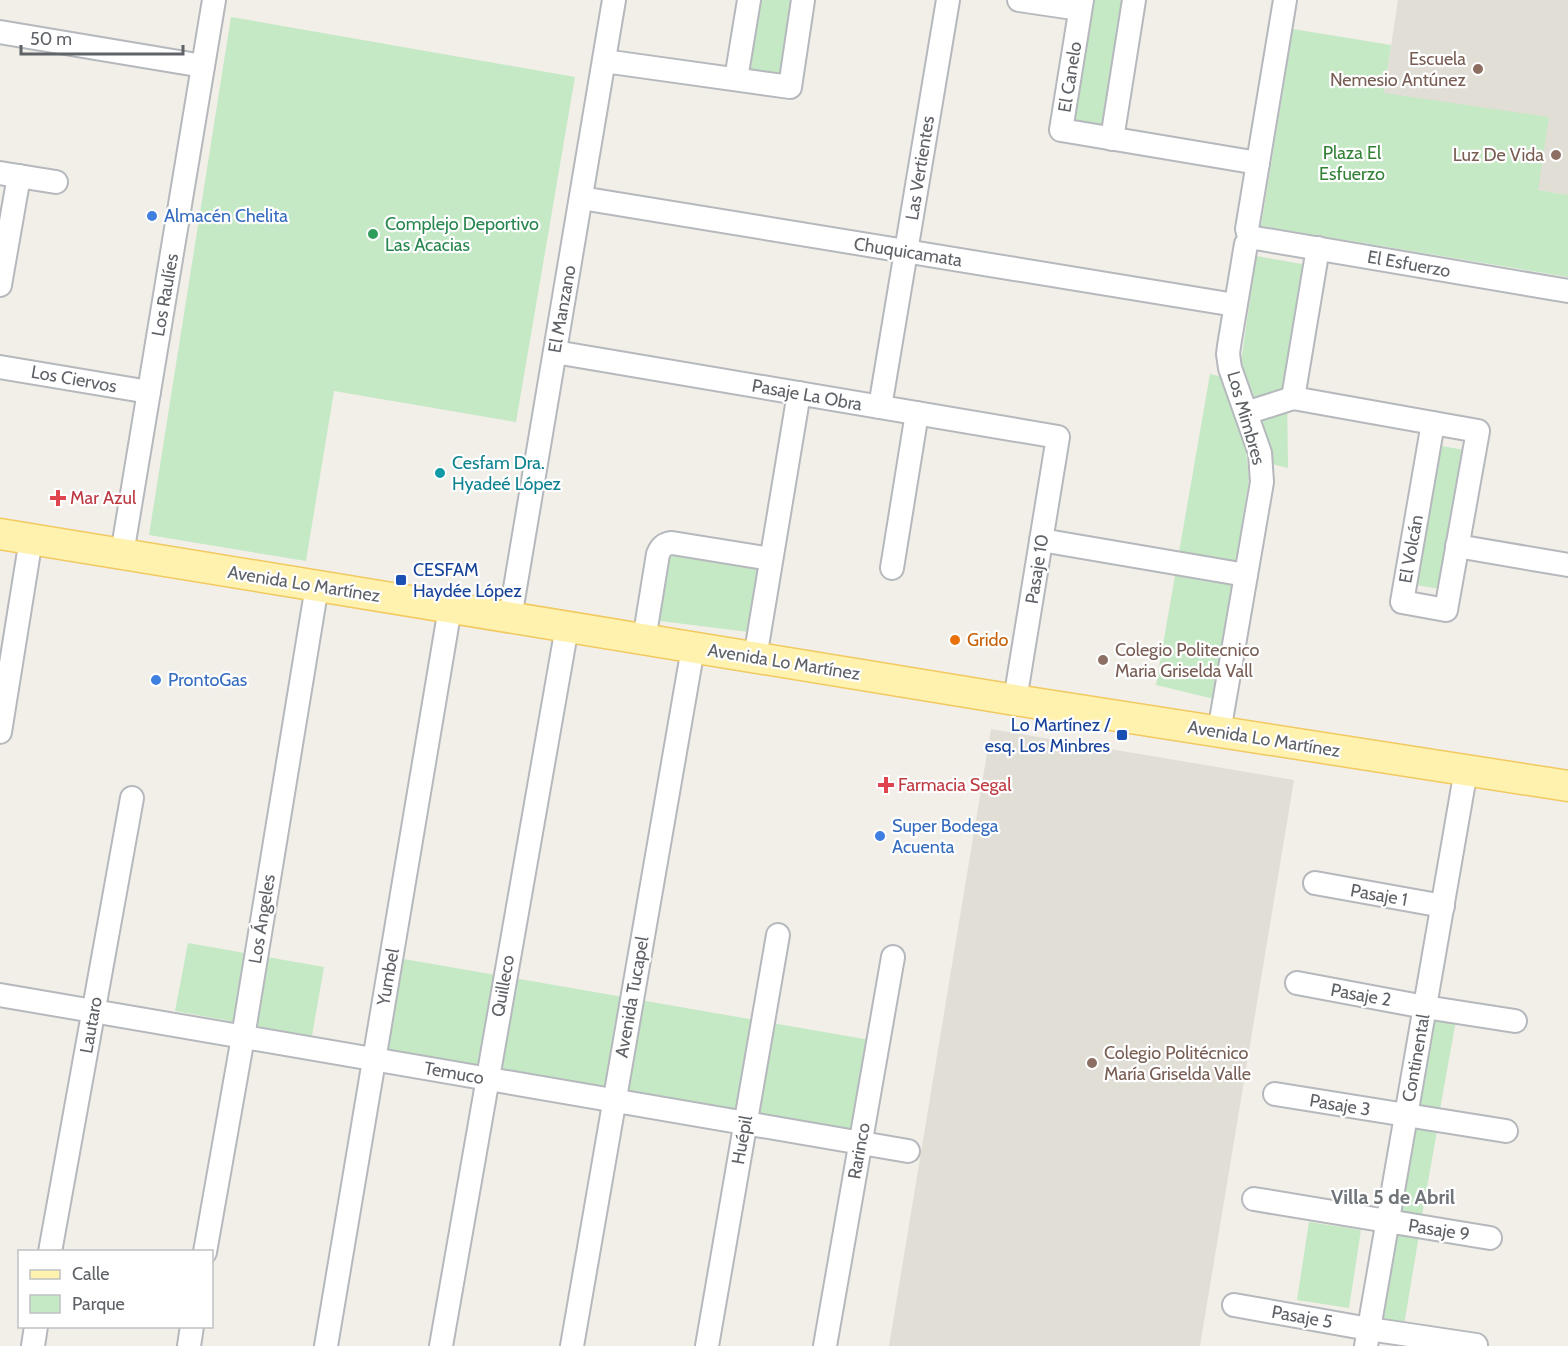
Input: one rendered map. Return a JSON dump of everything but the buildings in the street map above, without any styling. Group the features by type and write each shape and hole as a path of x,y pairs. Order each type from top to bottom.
{"main road":[{"name":"Avenida Lo Martínez","path":"0,534 1015,700 1568,785"}],"street":[{"name":"Los Raulíes","path":"122,554 214,0"},
{"name":"El Manzano","path":"510,618 614,0"},
{"path":"736,79 749,0"},
{"path":"604,61 790,87 803,0"},
{"name":"Las Vertientes","path":"880,407 948,0"},
{"name":"El Canelo","path":"1019,0 1081,5 1061,130 1258,163"},
{"path":"1112,139 1134,0"},
{"name":"Los Mimbres","path":"1219,732 1262,482 1260,453 1230,368 1228,354 1246,244 1250,240 1248,223 1285,0"},
{"path":"0,32 203,66"},
{"path":"0,285 9,174 56,182"},
{"name":"Chuquicamata","path":"581,198 1235,305"},
{"name":"El Esfuerzo","path":"1250,240 1255,238 1318,248 1568,291"},
{"path":"1293,398 1318,248"},
{"name":"Pasaje La Obra","path":"555,352 1058,437"},
{"name":"Los Ciervos","path":"0,367 149,392"},
{"path":"755,658 799,393"},
{"name":"El Volcán","path":"1246,413 1293,398 1478,431 1446,610 1401,602 1433,423"},
{"path":"892,568 917,413"},
{"name":"Pasaje 10","path":"1015,700 1058,437"},
{"path":"0,732 31,539"},
{"path":"1041,540 1246,575"},
{"path":"644,640 658,554 664,545 672,543 771,559"},
{"path":"1457,546 1568,565"},
{"name":"Los Ángeles","path":"205,1250 243,1037 317,586"},
{"name":"Yumbel","path":"326,1346 450,608"},
{"name":"Quilleco","path":"441,1346 567,627"},
{"name":"Avenida Tucapel","path":"572,1346 693,648"},
{"name":"Continental","path":"1368,1338 1466,770"},
{"name":"Lautaro","path":"50,1250 132,798"},
{"name":"Pasaje 1","path":"1315,883 1443,906"},
{"name":"Huépil","path":"706,1346 777,935"},
{"name":"Rarinco","path":"825,1346 893,957"},
{"name":"Pasaje 2","path":"1297,983 1515,1021"},
{"name":"Temuco","path":"0,995 908,1151"},
{"name":"Pasaje 3","path":"1275,1094 1406,1116"},
{"path":"1406,1116 1506,1131"},
{"name":"Pasaje 9","path":"1254,1199 1490,1238"},
{"name":"Pasaje 5","path":"1234,1305 1368,1338 1476,1345"},
{"path":"33,1346 36,1328"},
{"path":"189,1346 192,1328"}],"shaded area":[{"name":"Escuela Nemesio Antúnez","path":"1398,0 1568,0 1568,195 1538,190 1384,93"},
{"name":"Colegio Politécnico María Griselda Valle","path":"991,729 1294,780 1200,1346 889,1346"}],"green space":[{"path":"749,0 803,0 790,87 736,79"},
{"path":"1082,0 1134,0 1112,139 1061,130"},
{"name":"Complejo Deportivo Las Acacias","path":"231,17 575,77 516,422 334,391 306,561 149,535"},
{"name":"Plaza El Esfuerzo","path":"1293,29 1391,45 1384,93 1549,117 1538,190 1568,195 1568,277 1261,226"},
{"path":"1256,256 1308,265 1287,392 1288,468 1272,464 1269,446 1241,363"},
{"path":"1210,374 1223,377 1242,415 1249,479 1214,699 1156,685"},
{"path":"1436,445 1470,451 1445,590 1411,584"},
{"path":"669,555 758,567 749,632 660,621"},
{"path":"188,943 324,967 312,1036 175,1011"},
{"path":"398,958 870,1040 854,1131 381,1058"},
{"path":"1430,1017 1456,1020 1439,1115 1414,1111"},
{"path":"1413,1127 1437,1131 1421,1221 1397,1217"},
{"path":"1309,1222 1361,1230 1349,1308 1297,1300"},
{"path":"1396,1231 1419,1235 1404,1325 1381,1321"}],"place":[{"name":"Escuela Nemesio Antúnez","path":"1478,69"},
{"name":"Luz De Vida","path":"1556,155"},
{"name":"Almacén Chelita","path":"152,216"},
{"name":"Complejo Deportivo Las Acacias","path":"373,234"},
{"name":"Cesfam Dra. Hyadeé López","path":"440,473"},
{"name":"Mar Azul","path":"58,498"},
{"name":"CESFAM Haydée López","path":"401,580"},
{"name":"Grido","path":"955,640"},
{"name":"Colegio Politecnico Maria Griselda Vall","path":"1103,660"},
{"name":"ProntoGas","path":"156,680"},
{"name":"Lo Martínez / esq. Los Minbres","path":"1122,735"},
{"name":"Farmacia Segal","path":"886,785"},
{"name":"Super Bodega Acuenta","path":"880,836"},
{"name":"Colegio Politécnico María Griselda Valle","path":"1092,1063"}],"district":[{"name":"Villa 5 de Abril","path":"1393,1197"}]}
